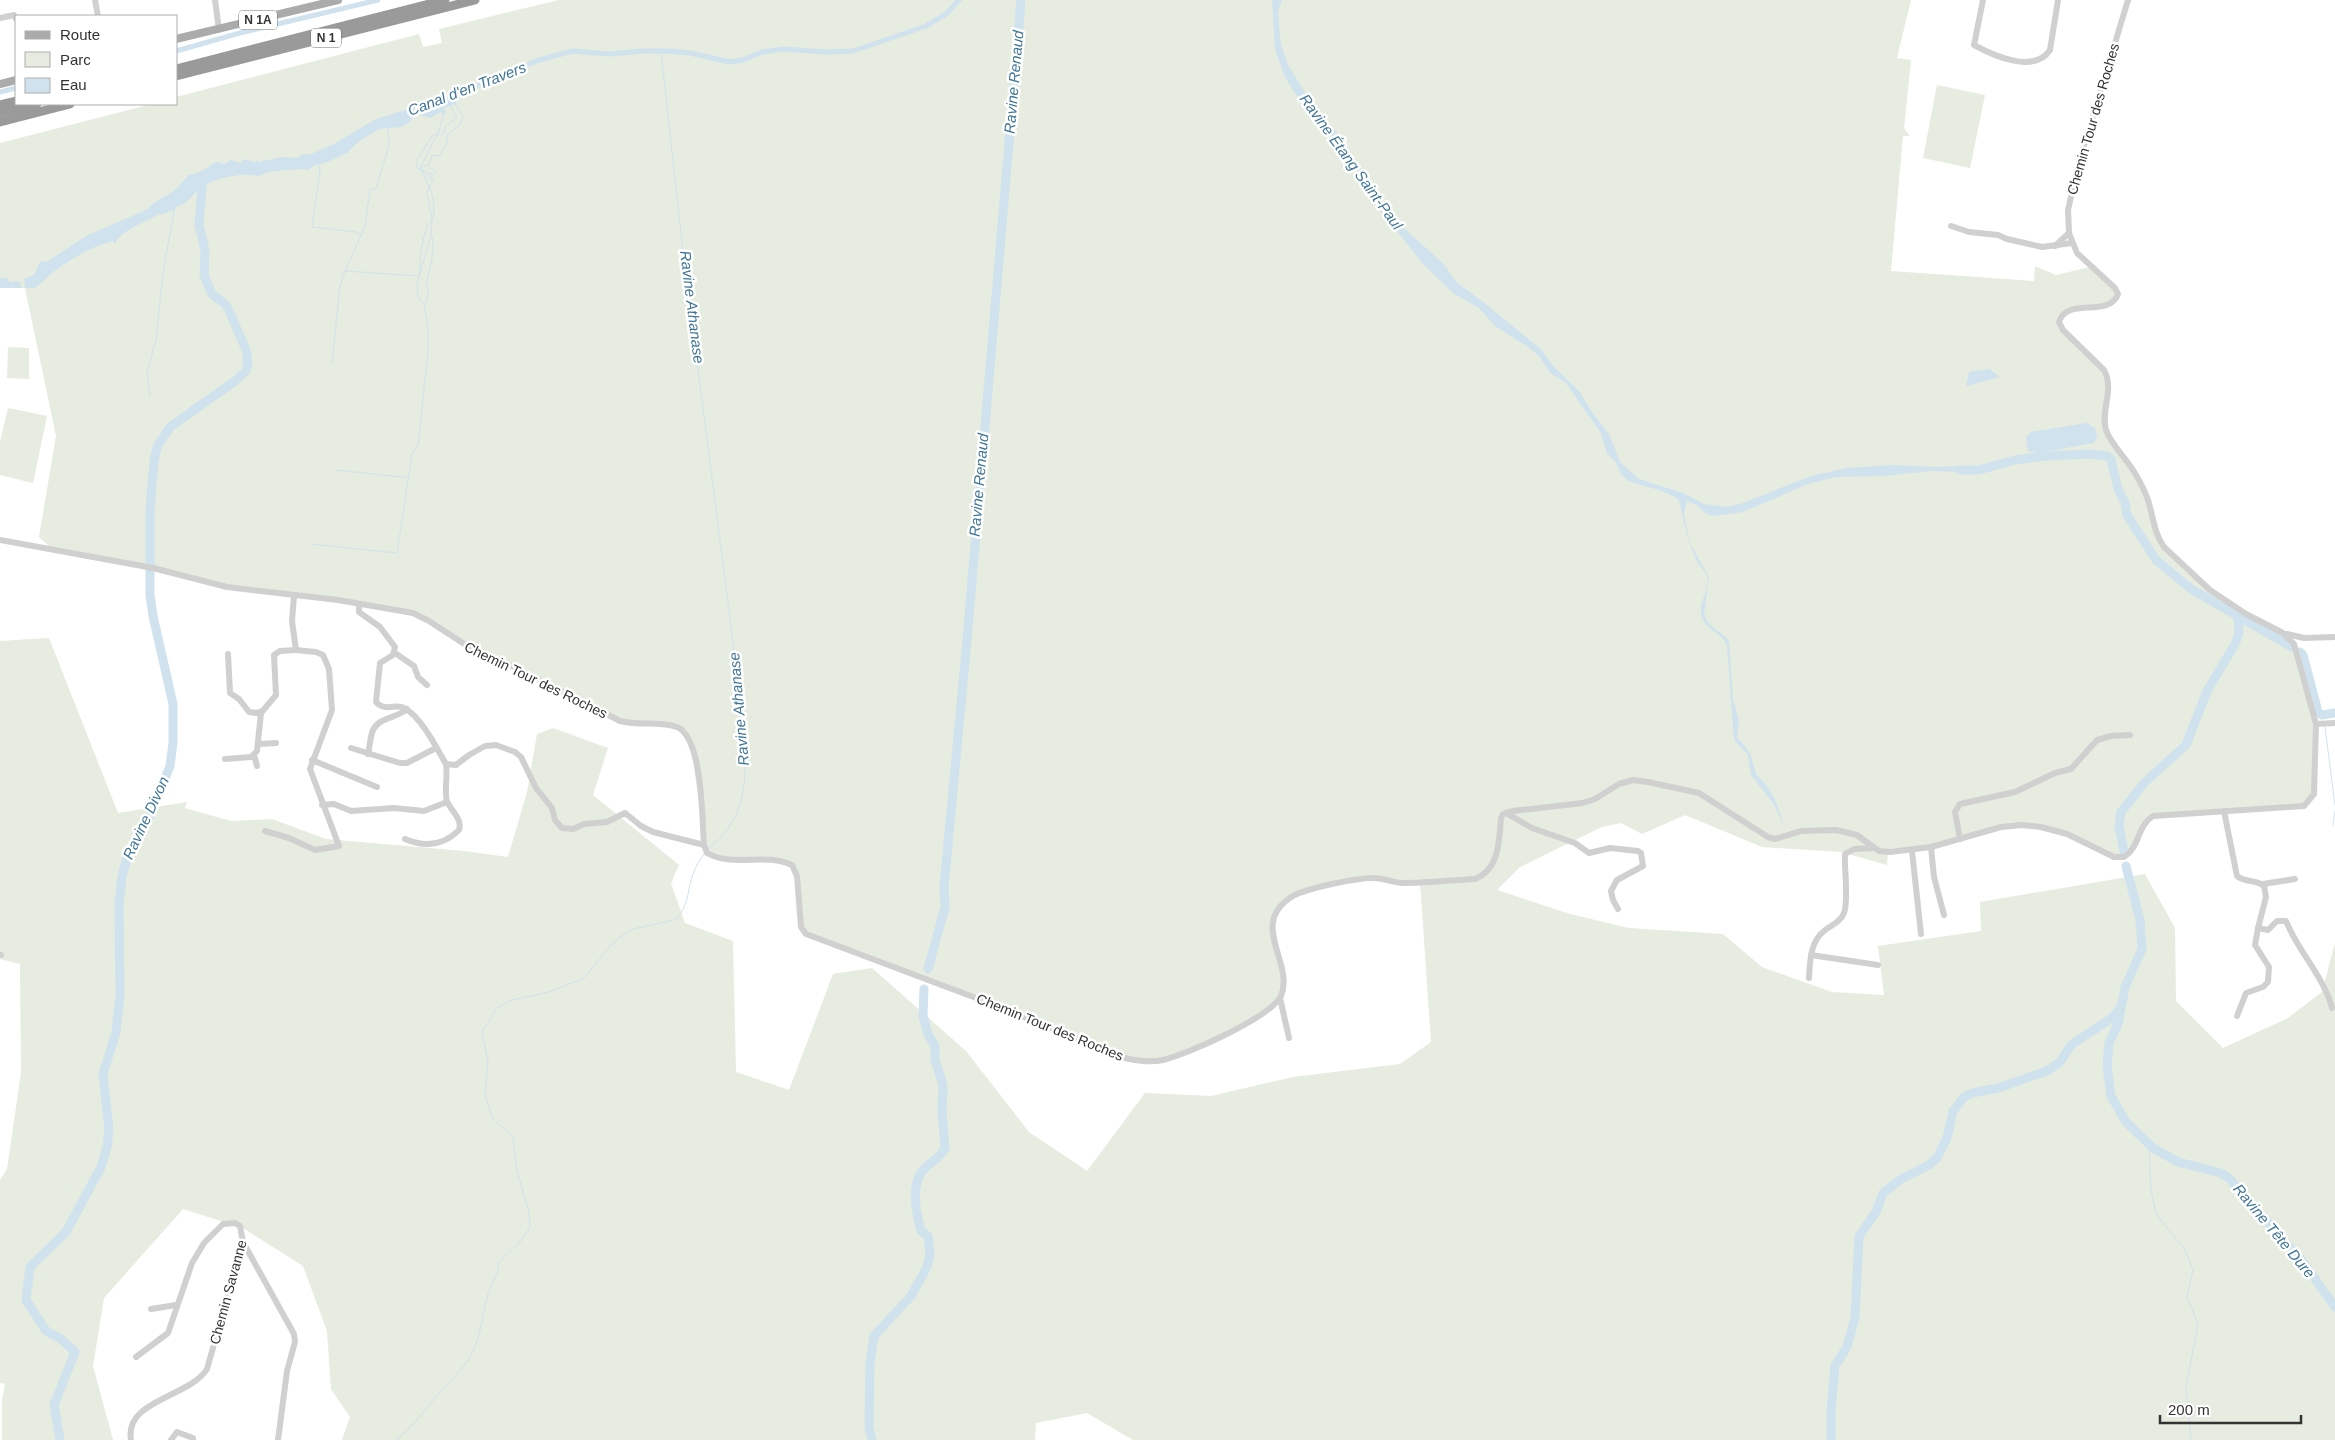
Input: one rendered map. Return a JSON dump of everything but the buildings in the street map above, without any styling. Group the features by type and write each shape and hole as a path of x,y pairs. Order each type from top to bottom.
{"highway":[{"name":"N 1","path":"178,68 445,0"},
{"name":"N 1","path":"178,75 475,0"},
{"path":"0,104 15,100"},
{"path":"0,113 33,105"},
{"path":"0,122 66,105"}],"main road":[{"name":"N 1A","path":"178,39 338,0"},
{"path":"0,84 15,80"}],"street":[{"path":"95,0 98,15"},
{"path":"215,0 219,30"},
{"path":"1983,0 1974,45 1993,55 2026,62 2038,61 2046,56 2050,50 2058,0"},
{"name":"Chemin Tour des Roches","path":"2128,0 2078,166 2068,210 2069,233 2072,243 2082,259 2115,288 2118,294 2116,301 2108,306 2078,308 2065,314 2059,322 2063,330 2104,370 2108,378 2109,385 2103,417 2107,432 2136,474 2148,499 2159,540 2196,578 2232,605 2283,633"},
{"path":"0,18 14,15 15,17"},
{"path":"1951,226 1970,232 1998,234 2007,239 2042,247 2072,243"},
{"path":"2055,246 2069,233"},
{"name":"Chemin Tour des Roches","path":"0,540 144,566 227,588 338,600 404,611 421,617 481,656 514,666 620,721 632,724 668,725 680,729 690,742 696,759 704,845 707,853 719,859 773,860 792,865 797,876 801,927 806,934 976,998 1125,1058 1144,1062 1161,1060 1199,1048 1271,1008 1280,998"},
{"path":"294,596 292,620 296,650"},
{"path":"359,605 359,612 380,627 392,642 395,653 414,666 421,681 427,685"},
{"path":"2283,633 2304,638 2335,637"},
{"path":"1809,978 1811,953 1817,938 1824,930 1838,922 1845,912 1845,854 1854,849 1872,848 1890,852 1912,850 2001,828 2021,825 2040,827 2067,834 2114,857 2121,857 2128,855 2133,849 2143,824 2154,816 2304,806 2311,800 2314,794 2316,724 2296,648 2292,640 2283,633"},
{"path":"228,654 230,693 239,698 248,712 258,713 276,694 274,655 280,651 316,652 323,655 329,669 332,710 310,769 339,846 315,850 289,838 265,831"},
{"path":"395,653 380,663 376,702 386,708 400,706 407,709 433,740 446,764 448,775 445,796 461,826 457,832 434,844 425,845 405,839"},
{"path":"368,754 372,733 376,725 402,714 407,709"},
{"path":"257,766 254,755 259,744 262,710"},
{"path":"2316,724 2335,724"},
{"path":"1960,839 1955,812 1960,804 2015,792 2055,773 2071,769 2097,740 2111,736 2130,736"},
{"path":"259,744 276,743"},
{"path":"446,764 451,766 459,764 469,755 485,746 496,746 509,750 521,757 536,788 552,808 555,820 562,828 573,829 584,824 607,822 625,813 641,826 653,832 704,845"},
{"path":"351,748 400,763 407,763 436,748"},
{"path":"225,759 246,758 254,755"},
{"path":"312,760 377,787"},
{"path":"1289,1038 1280,998 1284,977 1272,936 1274,920 1281,905 1293,896 1308,889 1372,878 1402,883 1475,879 1482,876 1498,854 1501,818 1506,813 1583,803 1595,799 1619,784 1633,780 1699,793 1775,839 1801,831 1836,830 1856,835 1872,848"},
{"path":"322,805 334,804 351,811 394,808 424,810 447,802"},
{"path":"2224,811 2237,876 2244,881 2263,884 2295,879"},
{"path":"1506,813 1532,828 1575,843 1589,853 1610,848 1641,853 1643,866 1618,880 1611,891 1618,909"},
{"path":"1930,847 1934,877 1944,915"},
{"path":"1912,850 1921,934"},
{"path":"2237,1016 2246,993 2263,987 2268,982 2269,967 2255,944 2266,897 2263,884"},
{"path":"2258,928 2268,930 2276,921 2286,921 2295,942 2327,992 2332,1008"},
{"path":"1811,953 1878,965"},
{"name":"Chemin Savanne","path":"132,1440 130,1430 135,1417 172,1393 193,1384 207,1369 243,1242 240,1226 234,1223 223,1224 200,1249 186,1276 168,1333 136,1356"},
{"path":"243,1242 294,1334 295,1342 287,1371 278,1440"},
{"path":"151,1308 176,1305"},
{"path":"171,1440 177,1432 193,1438 193,1440"}],"green space":[{"path":"559,0 1911,0 1897,58 1911,60 1904,128 1910,136 1903,136 1891,271 2034,281 2035,266 2056,275 2090,267 2115,288 2116,301 2071,311 2059,322 2108,377 2107,432 2136,474 2159,540 2196,578 2292,640 2316,724 2314,794 2304,806 2148,819 2133,849 2121,857 2067,834 2021,825 1930,847 1888,852 1887,865 1841,852 1762,847 1685,815 1642,834 1621,823 1602,827 1520,867 1497,890 1570,914 1629,928 1723,934 1762,967 1832,992 1884,995 1878,946 1981,931 1980,902 2145,874 2175,928 2176,1001 2223,1048 2288,1018 2322,992 2335,943 2335,1440 1133,1440 1087,1413 1036,1423 1035,1440 342,1440 350,1417 331,1389 327,1331 303,1266 243,1228 183,1209 104,1298 93,1366 113,1440 2,1440 2,1400 5,1384 0,1383 0,1180 7,1169 21,1073 20,964 0,959 0,641 49,638 118,813 187,802 185,808 231,821 272,819 326,839 464,851 508,857 527,792 537,734 553,728 608,748 593,795 679,865 671,883 685,923 733,941 736,1072 789,1090 833,974 872,968 966,1051 1029,1132 1087,1171 1145,1093 1211,1096 1293,1077 1400,1064 1431,1042 1420,882 1372,878 1308,889 1281,905 1274,920 1284,985 1271,1008 1212,1042 1161,1060 1125,1058 803,931 797,876 786,863 729,861 707,853 690,742 676,727 632,724 543,681 481,655 413,613 227,587 50,547 39,537 56,436 25,288 0,288 0,143 148,105 178,105 178,96 419,34 423,47 442,43 439,29"},
{"path":"1937,85 1985,95 1970,168 1923,158"},
{"path":"8,347 29,348 29,379 7,378"},
{"path":"8,408 47,416 33,483 0,475 0,442"}],"water":[{"name":"Ravine Étang Saint-Paul","path":"1272,0 1282,0 1278,12 1281,45 1287,63 1310,101 1313,111 1336,131 1398,223 1444,264 1455,281 1542,350 1553,366 1579,391 1609,434 1620,462 1639,479 1683,493 1704,504 1727,507 1743,503 1811,476 1847,468 1892,465 1959,466 1970,471 1930,471 1885,476 1836,477 1808,484 1743,512 1714,516 1706,514 1697,505 1687,501 1684,514 1690,543 1679,501 1662,491 1628,481 1621,474 1616,462 1607,454 1601,433 1565,382 1550,373 1539,356 1495,326 1479,308 1453,293 1422,263 1372,199 1370,190 1347,157 1323,127 1307,112 1285,77 1275,50"},
{"path":"445,95 463,95 455,104 444,108 446,112 443,116 441,112 430,118 415,113 410,122 401,127 379,129 358,142 347,153 311,167 309,170 284,170 259,176 237,175 206,184 188,201 176,207 173,213 172,210 162,215 159,214 127,231 115,244 113,241 90,249 53,272 35,288 25,288 24,279 34,275 40,262 48,261 86,236 148,209 151,205 175,190 189,175 201,172 216,162 225,164 231,160 241,163 243,159 255,162 258,159 258,162 283,157 297,158 301,155 311,154 334,144 376,119 435,101"},
{"path":"0,278 6,278 10,282 19,281 22,288 0,288"},
{"path":"1989,369 2000,377 1966,386 1969,372"},
{"path":"2087,423 2095,428 2097,437 2094,443 2038,453 2028,451 2026,437 2031,432"},
{"path":"1690,543 1709,577 1704,615 1710,625 1726,637 1729,642 1733,699 1739,720 1737,737 1750,753 1756,774 1767,786 1775,800 1785,828 1773,803 1751,775 1748,755 1734,740 1727,645 1722,637 1707,625 1702,617 1701,607 1708,581 1707,576 1697,562"}],"waterway":[{"path":"178,50 240,33 378,0"},
{"name":"Canal d'en Travers","path":"448,98 539,60 573,51 609,54 667,51 690,53 730,62 743,60 762,52 783,49 825,52 853,51 926,26 946,14 959,0"},
{"name":"Ravine Renaud","path":"928,969 945,907 944,887 967,640 1021,0"},
{"name":"Ravine Athanase","path":"661,51 683,252 742,712 745,750 744,786 740,803 734,819 724,834 709,848"},
{"path":"0,92 15,88"},
{"path":"421,168 428,165 432,156 440,155 447,144 447,135 460,125 463,116 455,104"},
{"path":"428,165 436,173 433,175 417,168 416,161 433,135 443,134 445,127 457,117 450,105"},
{"path":"311,544 397,553 412,454 418,445 428,351 428,327 424,305 418,296 417,284 431,236 432,219 427,193 429,186 420,168 439,131 443,116"},
{"path":"332,363 340,286 365,226 370,190 376,188 389,146 388,128"},
{"path":"319,164 320,172 312,227 356,232 361,236"},
{"path":"420,273 420,255 427,226 432,220 434,212 433,198 429,186 433,182 422,171"},
{"path":"429,174 433,181"},
{"name":"Ravine Divon","path":"60,1440 54,1405 75,1352 61,1339 46,1331 26,1300 30,1267 66,1232 101,1167 107,1147 109,1130 103,1074 116,1032 120,995 119,904 122,877 127,857 149,818 170,766 173,743 173,704 150,595 150,509 154,462 157,447 170,427 235,381 246,371 248,364 246,350 231,315 226,305 212,294 204,275 205,251 199,225 203,175"},
{"path":"150,396 147,374 156,339 163,272 174,212"},
{"path":"425,305 428,291 426,283 433,253 432,237"},
{"path":"345,271 419,276"},
{"name":"Ravine Tête Dure","path":"1960,470 1979,470 2015,460 2046,456 2090,454 2107,456 2111,459 2118,489 2125,503 2127,515 2156,560 2191,589 2292,647"},
{"path":"336,470 410,478"},
{"name":"Ravine Tête Dure","path":"2124,852 2119,825 2121,812 2145,782 2186,745 2207,691 2235,644 2239,633 2238,618"},
{"path":"2300,652 2303,655 2318,712 2322,715 2335,713"},
{"path":"2320,715 2322,720"},
{"path":"2325,727 2335,805"},
{"path":"2333,825 2335,811"},
{"name":"Ravine Athanase","path":"396,1440 415,1423 469,1358 479,1335 489,1289 498,1272 498,1263 520,1242 530,1227 529,1212 516,1167 513,1137 492,1118 485,1095 488,1061 482,1032 497,1008 512,1000 549,992 584,978 610,946 624,934 633,929 674,920 679,916 685,905 693,874 705,853"},
{"name":"Ravine Tête Dure","path":"2126,866 2140,920 2142,949 2125,987 2118,1024 2109,1043 2107,1066 2111,1096 2126,1122 2153,1148 2178,1162 2221,1173 2230,1179 2303,1262 2335,1307"},
{"name":"Ravine Renaud","path":"872,1440 869,1427 870,1362 874,1336 911,1296 927,1267 930,1254 928,1236 921,1231 917,1215 915,1198 917,1181 926,1167 945,1148 942,1112 943,1085 935,1060 935,1046 928,1034 923,1016 924,989"},
{"path":"1831,1440 1831,1411 1835,1366 1847,1347 1855,1318 1859,1236 1876,1212 1883,1193 1901,1179 1929,1165 1937,1158 1947,1138 1953,1111 1964,1097 1972,1093 1998,1088 2047,1071 2060,1062 2071,1045 2112,1018 2120,1008"},
{"path":"2149,1144 2151,1190 2155,1210 2159,1218 2184,1248 2193,1270 2187,1296 2198,1324 2186,1387 2191,1440"}]}
